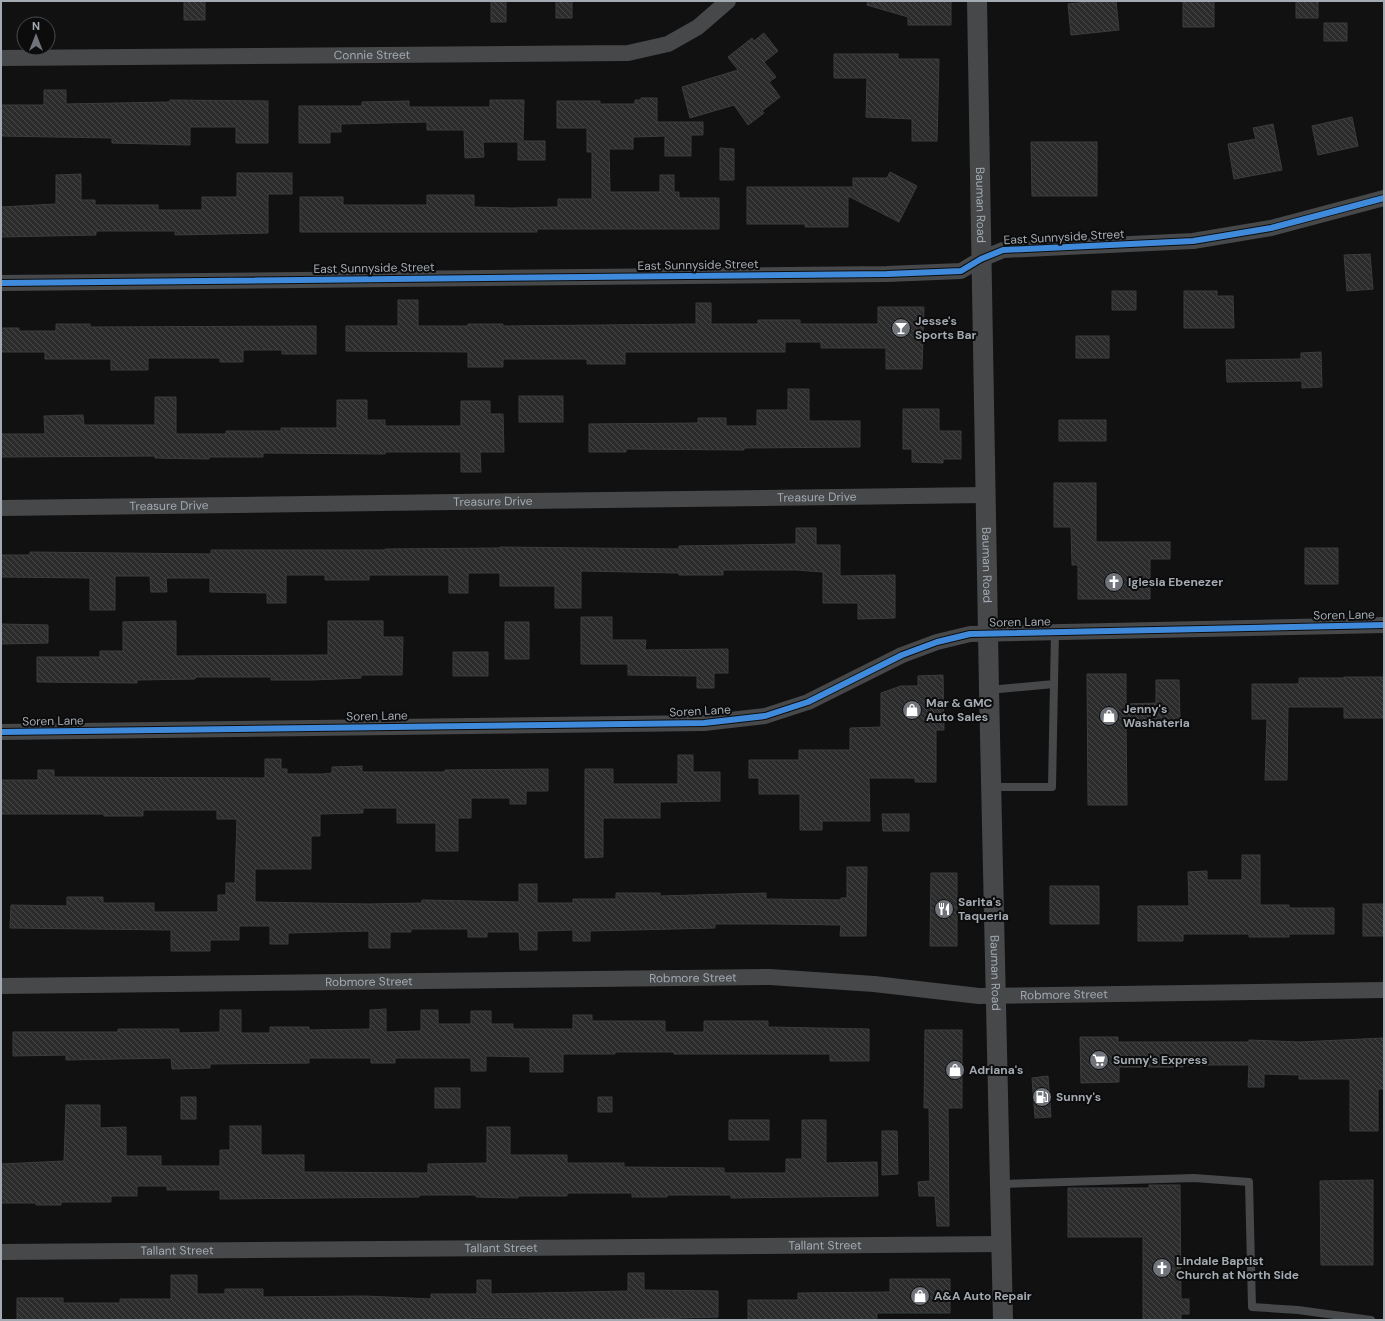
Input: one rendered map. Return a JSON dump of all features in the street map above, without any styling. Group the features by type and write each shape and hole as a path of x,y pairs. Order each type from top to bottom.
{"street":[{"name":"Connie Street","path":"1,58 628,53 668,44 698,27 728,1"},
{"name":"Bauman Road","path":"977,1 985,496 1003,1320"},
{"name":"East Sunnyside Street","path":"1,283 887,274 961,271 981,258 1004,250 1193,241 1271,228 1384,198"},
{"name":"Treasure Drive","path":"1,508 985,496"},
{"name":"Soren Lane","path":"1,732 704,723 765,716 808,702 902,655 937,642 970,634 1384,625"},
{"name":"Robmore Street","path":"1,986 770,976 874,984 966,995 1384,990"},
{"name":"Tallant Street","path":"1,1252 1001,1244"}],"lane":[{"path":"991,788 1052,787 1055,632"},
{"path":"989,690 1054,684"},
{"path":"1000,1184 1194,1178 1249,1182 1252,1307 1298,1310 1371,1320"}],"building":[{"path":"184,1 205,1 205,20 184,20"},
{"path":"491,1 506,1 506,22 491,22"},
{"path":"556,1 572,1 572,18 556,18"},
{"path":"868,1 951,1 951,25 908,25 908,17 867,5"},
{"path":"1116,1 1119,30 1071,35 1068,4"},
{"path":"1183,1 1214,1 1214,27 1183,27"},
{"path":"1296,1 1318,1 1318,18 1296,18"},
{"path":"1324,23 1347,23 1347,41 1324,41"},
{"path":"764,33 778,51 764,62 776,77 769,82 780,97 762,111 764,113 748,125 734,105 690,118 682,87 738,70 728,57 752,38 754,41"},
{"path":"834,54 898,54 898,59 939,59 937,141 912,141 912,119 866,117 867,78 834,78"},
{"path":"44,90 66,90 66,104 170,102 170,100 268,101 268,143 236,143 236,127 190,127 190,145 112,143 112,138 1,136 1,105 44,105"},
{"path":"641,98 657,98 657,122 703,122 703,135 691,135 691,156 665,156 665,136 633,137 633,149 609,149 610,192 660,192 660,175 674,175 674,192 679,192 679,198 719,198 719,229 537,229 537,232 300,232 300,197 343,197 343,205 427,205 427,195 474,195 474,207 511,208 558,207 558,199 592,199 592,152 587,152 587,128 557,128 557,101 600,101 600,104 635,104 635,100 641,100"},
{"path":"490,100 524,100 523,141 545,141 545,160 518,160 518,142 483,142 484,157 465,158 464,130 427,130 427,122 341,124 341,132 330,132 330,143 299,143 299,106 362,106 362,102 409,101 409,107 490,107"},
{"path":"1352,117 1358,146 1318,155 1312,126"},
{"path":"1273,124 1282,170 1234,179 1228,144 1256,139 1253,128"},
{"path":"1031,142 1097,142 1097,196 1032,196"},
{"path":"720,148 734,149 734,180 720,180"},
{"path":"890,172 917,186 899,222 848,196 848,227 805,227 805,224 747,224 747,187 853,187 853,178 887,178"},
{"path":"237,173 292,173 292,194 268,194 268,233 175,235 175,231 96,231 96,235 1,237 1,207 56,204 56,175 81,174 81,200 95,200 95,205 158,205 158,210 202,210 202,197 237,197"},
{"path":"1370,254 1373,289 1347,291 1344,255"},
{"path":"1112,291 1136,291 1136,310 1112,310"},
{"path":"1184,291 1217,291 1217,296 1233,296 1234,328 1184,328"},
{"path":"398,300 418,300 418,326 468,326 468,324 503,324 503,326 696,324 696,303 711,303 711,324 758,324 758,320 800,320 800,324 878,324 878,307 924,307 922,369 886,369 886,348 821,348 821,342 785,342 785,352 625,352 625,364 587,364 587,359 503,359 503,367 468,367 468,352 346,351 346,326 398,326"},
{"path":"56,324 90,324 90,327 316,326 316,354 282,354 282,350 243,350 243,362 220,362 220,358 148,358 148,370 111,370 111,359 45,359 45,352 1,352 1,328 19,328 19,331 56,331"},
{"path":"1076,336 1109,336 1109,358 1076,358"},
{"path":"1321,352 1322,387 1302,388 1302,381 1227,382 1226,360 1301,359 1301,353"},
{"path":"788,389 809,389 809,421 860,421 860,447 744,448 744,450 626,449 626,452 589,452 589,424 698,423 698,418 726,418 726,426 757,426 757,410 788,410"},
{"path":"519,396 563,396 563,422 519,422"},
{"path":"155,397 176,397 176,434 226,434 226,431 281,431 281,428 337,428 337,400 367,400 367,420 385,420 385,426 461,426 461,401 490,401 490,414 503,414 504,452 480,452 481,472 461,472 461,452 385,452 385,454 263,453 263,457 209,457 209,459 155,458 155,456 1,457 1,434 45,434 44,416 83,415 84,425 155,425"},
{"path":"903,409 939,409 939,431 961,431 961,459 943,459 943,463 912,462 912,449 903,449"},
{"path":"1059,420 1106,420 1106,441 1059,441"},
{"name":"Iglesia Ebenezer","path":"1054,483 1096,483 1096,542 1170,542 1170,559 1150,559 1150,599 1078,599 1078,565 1072,565 1071,527 1054,527"},
{"path":"796,528 816,528 816,545 840,545 840,576 895,575 895,618 858,619 858,603 823,603 823,572 796,570 723,570 723,575 679,575 679,573 581,571 581,608 555,608 555,586 500,586 500,573 468,573 468,593 449,593 449,575 369,575 369,580 325,580 325,575 286,575 286,603 267,603 267,593 210,592 210,578 166,578 167,592 151,592 150,576 115,576 115,610 90,610 90,578 1,577 1,555 30,555 30,552 211,554 211,550 385,550 500,547 679,549 679,546 796,544"},
{"path":"1305,548 1338,548 1338,584 1305,584"},
{"path":"581,617 612,617 612,640 646,640 645,650 728,649 728,673 714,673 714,688 697,688 697,676 628,675 628,664 581,664"},
{"path":"176,621 176,656 328,655 328,621 383,621 383,637 403,637 402,675 361,675 361,678 312,680 271,680 271,677 195,677 195,679 137,680 137,683 37,682 37,657 100,657 100,651 123,651 123,622"},
{"path":"505,622 529,622 529,659 505,659"},
{"path":"1,624 48,625 48,643 1,644"},
{"path":"453,652 488,652 488,676 453,676"},
{"path":"1087,674 1126,674 1126,704 1156,703 1156,680 1179,680 1180,721 1126,722 1127,805 1088,805"},
{"path":"943,675 944,730 936,730 936,782 915,782 915,778 869,778 870,821 822,821 822,830 800,830 800,794 759,794 759,778 749,778 749,760 799,760 799,750 850,750 850,728 881,727 881,693 901,686 918,686 918,676"},
{"path":"1384,677 1384,718 1344,718 1344,707 1288,707 1287,780 1265,780 1267,719 1252,719 1252,684 1299,684 1299,678"},
{"path":"678,755 693,755 693,772 720,772 720,801 660,802 660,818 603,818 603,857 585,858 585,769 613,769 613,784 678,784"},
{"path":"265,759 281,759 281,769 287,769 287,774 323,774 332,773 332,767 362,766 362,772 445,772 445,770 548,769 548,791 526,791 526,804 510,804 510,798 471,798 471,818 458,818 458,851 436,851 436,823 397,823 397,808 363,808 363,813 320,814 320,836 311,836 311,869 255,869 255,902 369,904 422,903 422,900 519,902 519,884 537,884 537,903 573,903 573,899 616,899 616,893 660,893 660,896 766,893 766,899 841,900 841,898 847,898 847,867 867,867 866,936 840,936 841,925 776,924 715,924 715,928 590,931 590,941 573,941 573,930 537,931 537,950 520,950 519,932 487,932 487,937 468,937 468,929 411,929 411,932 390,932 390,948 369,948 369,931 288,933 288,944 270,944 270,926 239,926 239,940 210,940 210,951 171,951 171,930 10,928 11,905 67,906 67,897 103,897 103,903 154,903 154,912 218,912 218,895 226,895 226,883 235,883 237,819 217,819 217,810 143,810 143,816 104,816 104,814 1,814 1,780 38,780 38,770 54,770 54,777 265,778"},
{"path":"882,814 909,814 909,831 883,831"},
{"path":"1242,855 1260,855 1260,905 1289,905 1289,908 1334,908 1334,934 1289,934 1289,937 1249,937 1249,934 1183,934 1183,941 1138,941 1138,906 1189,906 1188,872 1207,871 1207,880 1242,880"},
{"name":"Sarita's Taqueria","path":"931,873 957,873 957,946 930,946"},
{"path":"1050,886 1099,886 1099,924 1050,924"},
{"path":"1363,904 1384,904 1384,936 1363,936"},
{"path":"386,1009 386,1032 421,1031 421,1010 438,1010 438,1024 471,1024 471,1011 491,1011 491,1024 513,1024 513,1029 573,1029 573,1015 592,1015 592,1021 665,1021 665,1032 704,1032 704,1021 768,1021 768,1027 869,1029 869,1061 830,1061 830,1054 674,1054 674,1052 615,1052 615,1054 563,1054 563,1072 530,1072 530,1057 486,1056 486,1071 471,1071 471,1058 395,1058 395,1063 371,1063 371,1058 309,1058 309,1063 210,1064 210,1068 172,1069 171,1058 66,1060 66,1055 13,1056 13,1032 118,1032 118,1029 179,1029 179,1033 220,1032 220,1010 241,1010 241,1033 270,1033 270,1027 309,1027 309,1030 370,1029 370,1010"},
{"path":"925,1030 962,1030 962,1108 948,1108 949,1226 937,1226 935,1196 919,1196 918,1182 930,1181 929,1108 924,1108"},
{"path":"1080,1037 1118,1037 1118,1042 1249,1042 1249,1040 1299,1042 1384,1038 1384,1089 1378,1089 1378,1131 1350,1131 1350,1079 1299,1079 1299,1075 1264,1074 1264,1087 1248,1087 1249,1065 1183,1065 1183,1067 1119,1067 1119,1082 1081,1083"},
{"name":"Sunny's","path":"1048,1076 1051,1117 1035,1118 1032,1078"},
{"path":"435,1088 460,1088 460,1108 435,1108"},
{"path":"181,1097 196,1097 196,1119 181,1119"},
{"path":"598,1097 612,1097 612,1112 598,1112"},
{"path":"66,1105 100,1105 100,1128 126,1127 126,1156 161,1156 161,1166 220,1166 220,1150 230,1150 230,1126 261,1126 261,1155 304,1155 304,1172 428,1173 428,1164 487,1163 487,1127 510,1127 510,1155 567,1155 567,1163 624,1163 624,1167 724,1168 724,1173 786,1173 786,1159 802,1159 802,1120 826,1120 826,1163 877,1162 878,1196 731,1198 731,1195 667,1195 667,1197 632,1197 632,1193 567,1193 567,1196 518,1196 518,1198 476,1197 476,1195 419,1195 419,1197 220,1199 220,1190 167,1190 167,1186 137,1186 137,1196 111,1196 111,1202 61,1202 61,1205 1,1203 1,1164 64,1161"},
{"path":"729,1120 769,1120 769,1140 729,1140"},
{"path":"882,1131 897,1131 898,1174 882,1175"},
{"path":"1373,1180 1373,1265 1321,1265 1320,1181"},
{"name":"Lindale Baptist Church at North Side","path":"1149,1185 1180,1185 1181,1299 1189,1299 1189,1314 1181,1314 1181,1320 1143,1320 1143,1237 1068,1237 1068,1188 1149,1188"},
{"path":"628,1273 644,1273 644,1290 718,1291 718,1317 612,1320 469,1318 469,1320 17,1320 17,1298 63,1298 63,1303 120,1303 120,1299 171,1299 171,1275 197,1275 197,1294 225,1294 225,1289 263,1289 263,1297 365,1296 431,1299 431,1294 477,1294 477,1280 491,1280 491,1294 628,1291"},
{"path":"890,1279 950,1279 950,1313 877,1313 877,1320 748,1320 748,1300 798,1300 798,1293 890,1292"}],"cycle path":[{"path":"1,283 887,274 961,271 981,259 1003,250 1193,241 1271,228 1384,198"},
{"path":"1,732 704,723 765,716 808,702 902,655 937,642 970,634 1384,625"}],"place":[{"name":"Jesse's Sports Bar","path":"901,328"},
{"name":"Iglesia Ebenezer","path":"1114,582"},
{"name":"Mar & GMC Auto Sales","path":"912,710"},
{"name":"Jenny's Washateria","path":"1109,716"},
{"name":"Sarita's Taqueria","path":"944,909"},
{"name":"Sunny's Express","path":"1099,1060"},
{"name":"Adriana's","path":"955,1070"},
{"name":"Sunny's","path":"1042,1097"},
{"name":"Lindale Baptist Church at North Side","path":"1162,1268"},
{"name":"A&A Auto Repair","path":"920,1296"}]}
